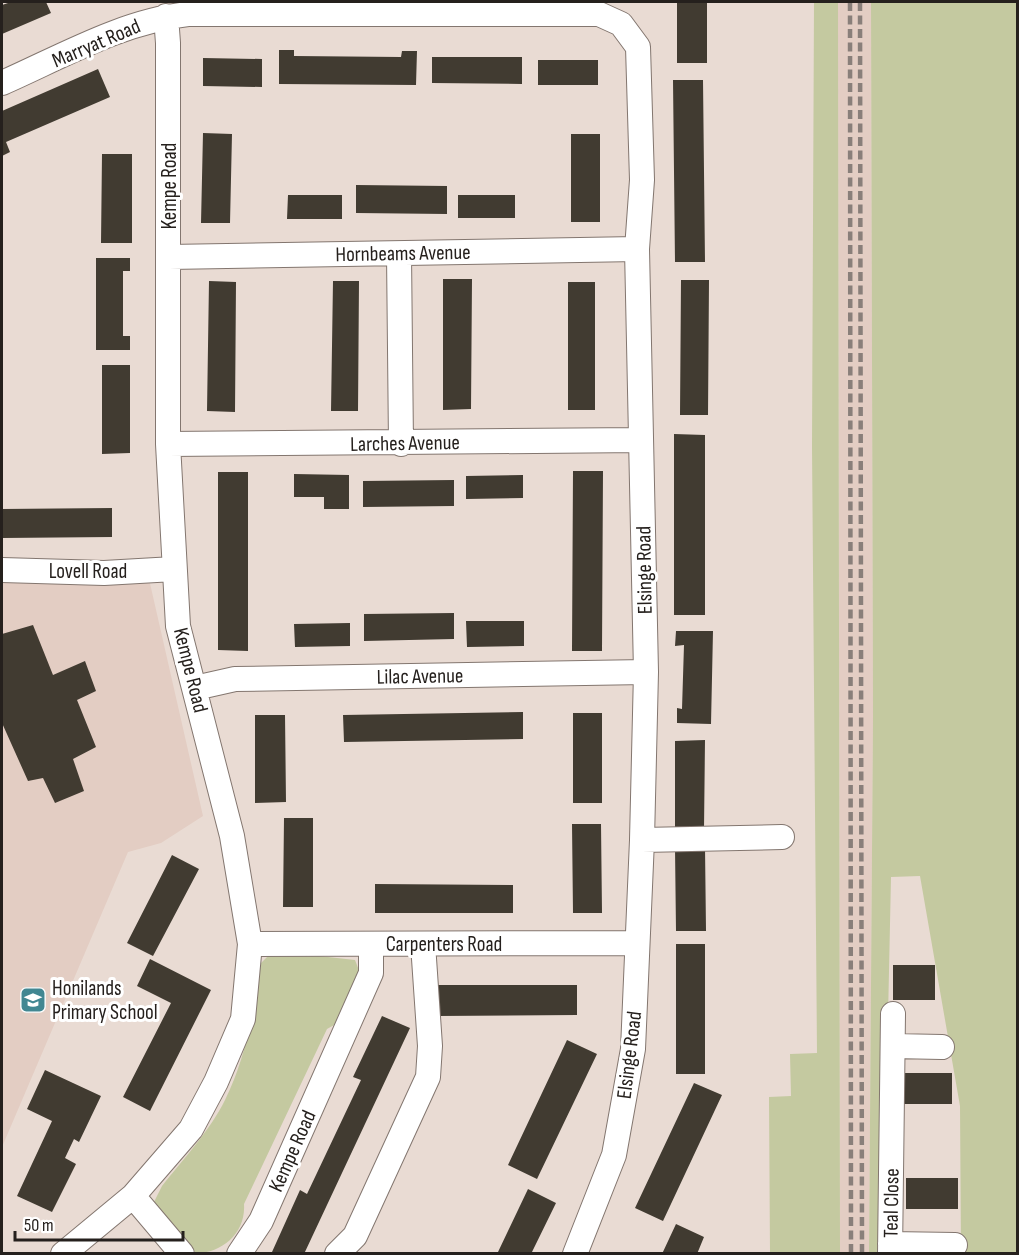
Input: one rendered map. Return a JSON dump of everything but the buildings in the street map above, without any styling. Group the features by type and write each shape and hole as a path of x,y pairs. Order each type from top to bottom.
{"street":[{"name":"Marryat Road","path":"2,83 133,26 165,16 306,7 482,8"},
{"name":"Elsinge Road","path":"482,8 599,14 621,24 638,47 642,180 637,249 646,672 633,1049 614,1155 575,1254"},
{"name":"Kempe Road","path":"63,1254 133,1196 191,1129 216,1082 243,1019 250,944 232,836 178,626 168,444 168,43 165,16"},
{"name":"Hornbeams Avenue","path":"169,257 637,249"},
{"path":"399,254 401,444"},
{"name":"Larches Avenue","path":"168,444 401,444 641,440"},
{"name":"Lovell Road","path":"2,570 104,573 174,569"},
{"name":"Lilac Avenue","path":"195,688 235,679 646,672"},
{"path":"642,840 782,837"},
{"name":"Carpenters Road","path":"250,944 637,943"},
{"path":"337,1254 354,1236 428,1077 430,1046 423,944"},
{"name":"Kempe Road","path":"239,1254 261,1221 371,973 371,945"},
{"name":"Teal Close","path":"890,1249 893,1014"},
{"path":"893,1046 942,1047"},
{"path":"133,1196 182,1254"},
{"path":"890,1249 955,1245"}],"shaded area":[{"path":"838,2 871,2 873,716 869,1254 840,1253"},
{"name":"Honilands Primary School","path":"2,577 149,579 203,816 161,843 128,852 2,1147"}],"green space":[{"path":"814,2 838,2 840,1253 770,1254 769,1097 791,1096 790,1054 817,1053 812,447"},
{"path":"871,2 1017,2 1017,1253 961,1253 960,1106 920,876 891,877 883,1253 869,1254 873,716"},
{"path":"270,954 310,955 355,960 360,973 343,1020 327,1029 244,1204 244,1214 237,1232 224,1245 196,1253 166,1220 154,1202 162,1186 204,1133 225,1100 248,1034 258,966"}],"railway":[{"path":"850,2 851,1254"},
{"path":"860,2 862,1254"}],"place":[{"name":"Honilands Primary School","path":"33,1000"}]}
